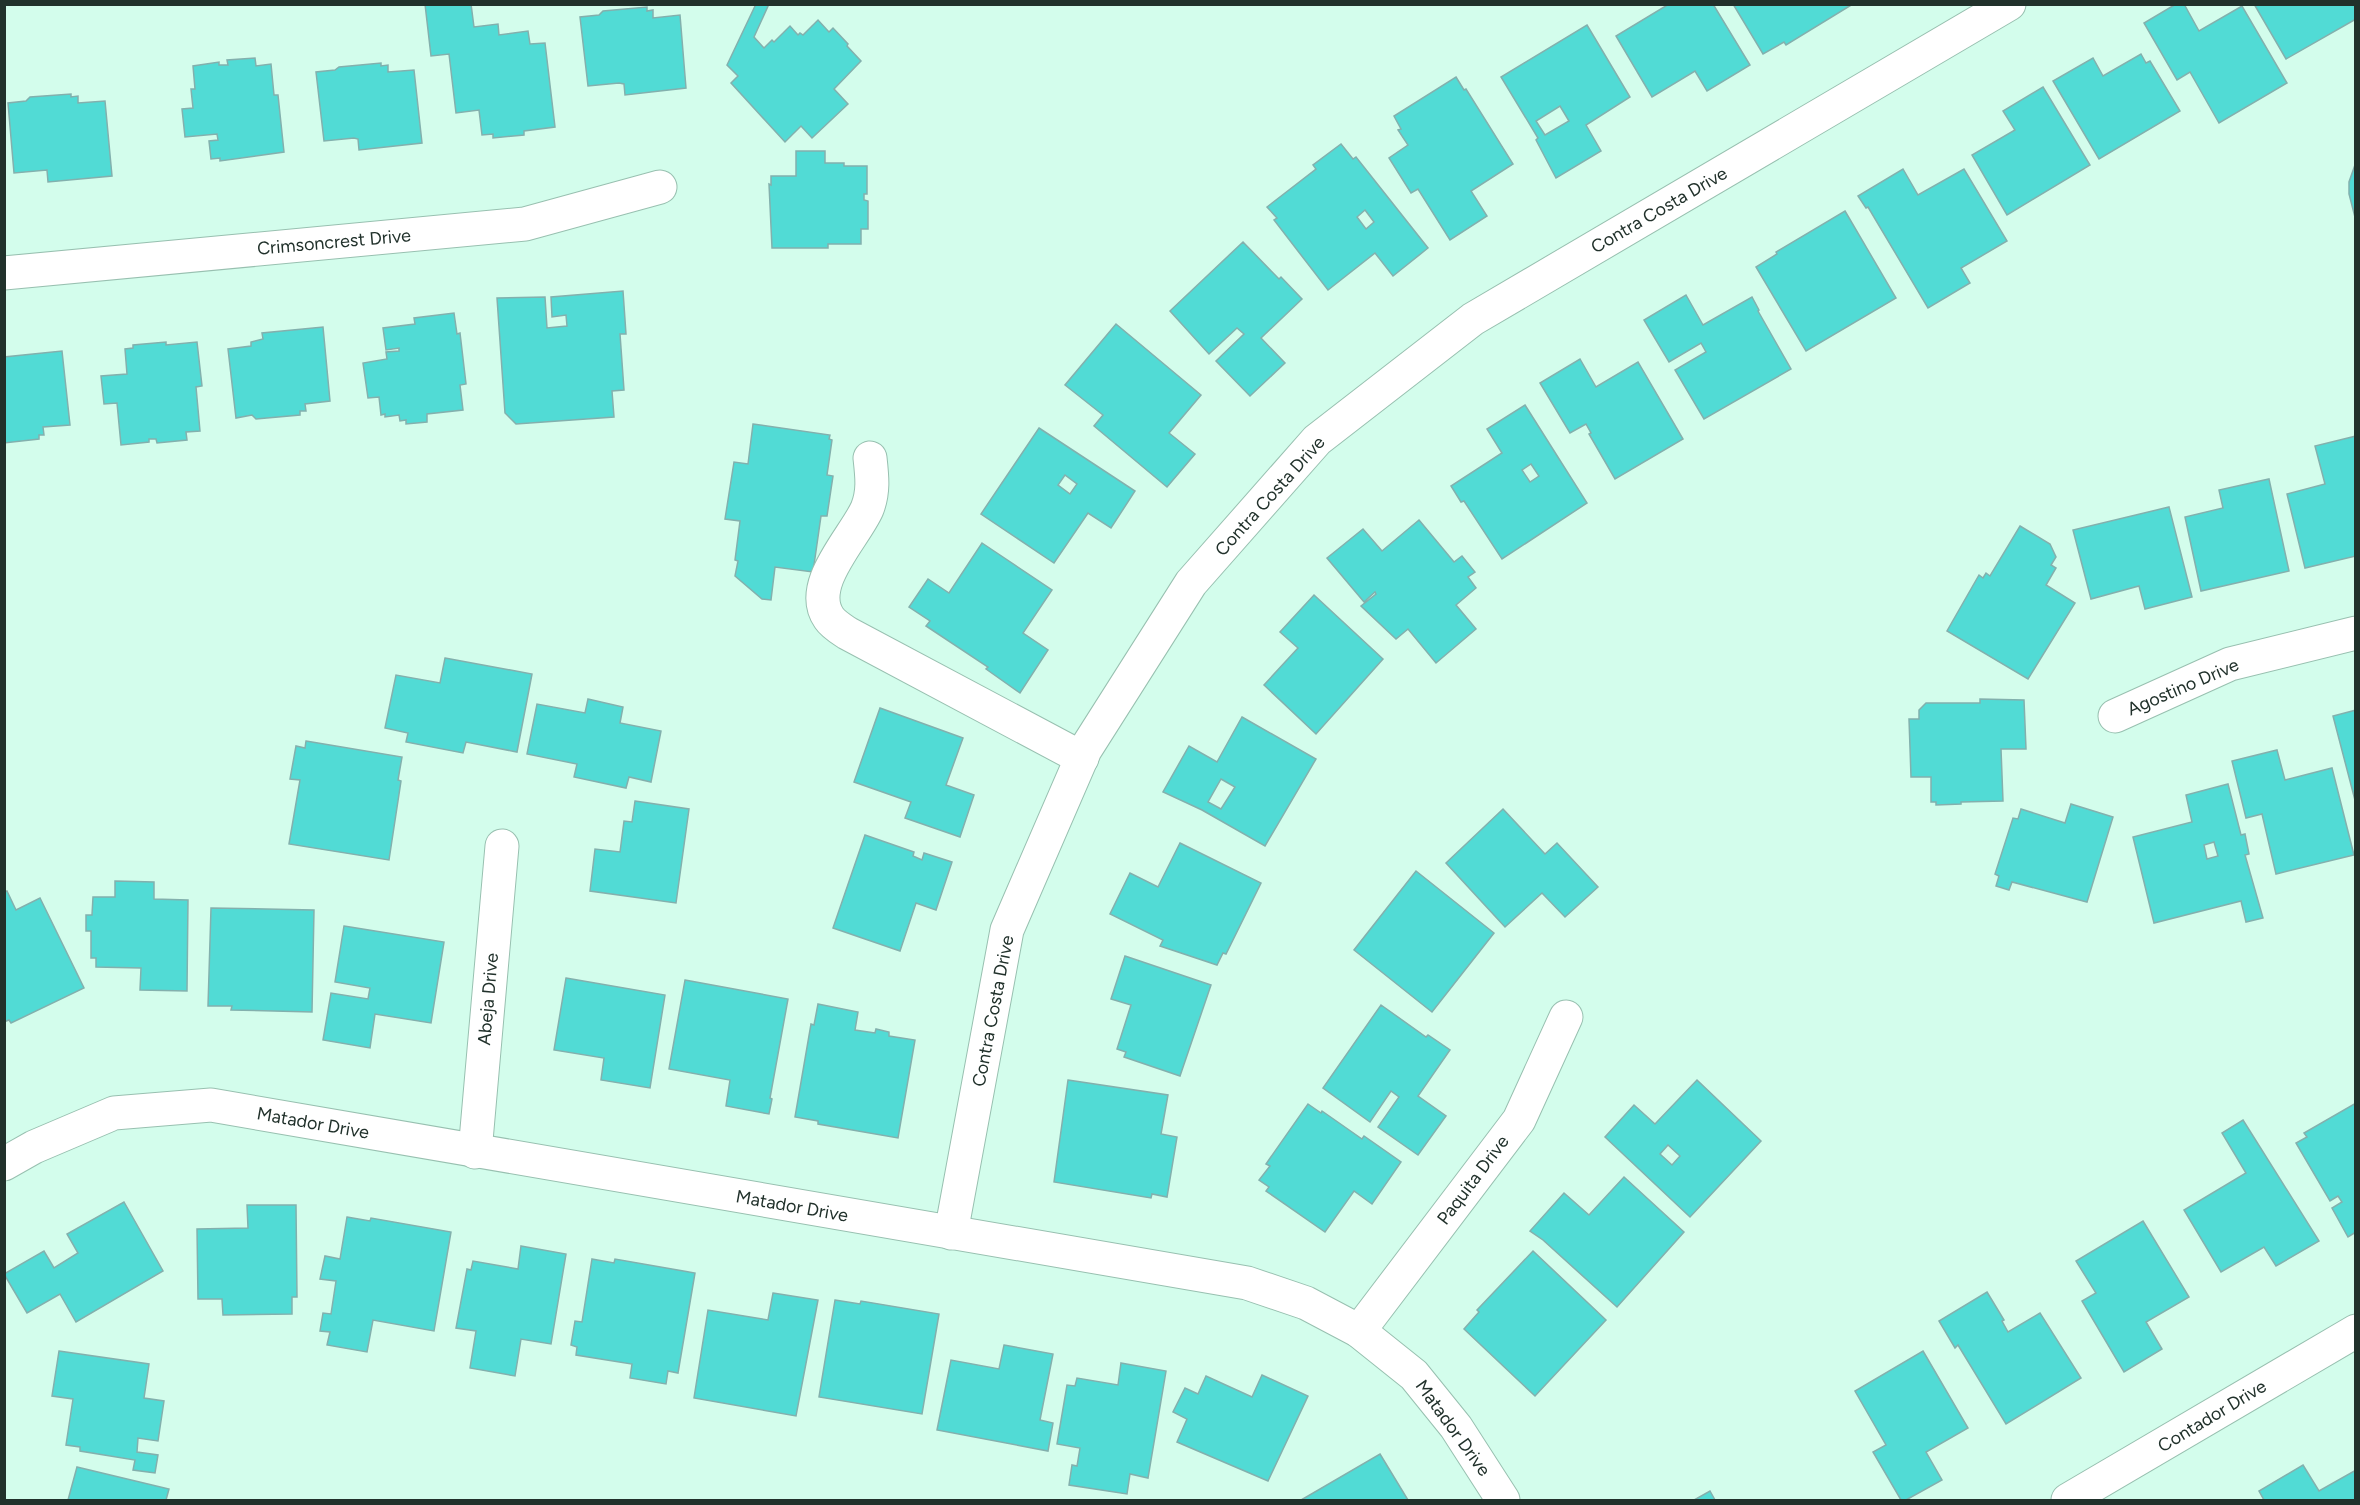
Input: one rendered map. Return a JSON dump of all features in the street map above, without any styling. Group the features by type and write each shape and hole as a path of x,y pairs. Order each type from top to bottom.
{"street":[{"name":"Contra Costa Drive","path":"951,1233 1007,930 1082,758 1191,584 1317,440 1473,319 2008,4"},
{"name":"Crimsoncrest Drive","path":"4,273 525,224 660,187"},
{"path":"870,458 873,486 867,508 826,578 822,600 829,618 847,633 1082,758"},
{"name":"Agostino Drive","path":"2115,716 2230,664 2355,633"},
{"name":"Abeja Drive","path":"475,1152 502,846"},
{"name":"Paquita Drive","path":"1359,1331 1519,1120 1566,1017"},
{"name":"Matador Drive","path":"4,1164 34,1147 114,1113 211,1105 1247,1283 1306,1303 1359,1331 1414,1375 1456,1427 1503,1500"},
{"name":"Contador Drive","path":"2068,1500 2355,1331"}],"building":[{"path":"425,4 471,4 474,27 498,24 499,35 528,31 530,44 545,43 555,127 524,131 524,135 493,138 493,134 482,135 479,110 456,113 449,54 431,56"},
{"path":"756,4 769,4 754,37 764,48 772,40 774,42 790,26 798,35 800,33 803,35 818,20 829,32 833,28 861,61 834,89 848,104 812,138 801,126 785,142 731,83 738,76 727,65"},
{"path":"1669,4 1713,4 1750,65 1707,91 1695,71 1652,97 1616,36"},
{"path":"1733,4 1853,4 1786,45 1784,42 1763,54"},
{"path":"2176,4 2184,4 2199,31 2242,6 2287,83 2219,123 2190,72 2177,80 2144,23"},
{"path":"2254,4 2356,4 2356,19 2286,59"},
{"path":"647,7 647,11 653,10 653,18 680,15 686,88 625,95 624,84 588,86 580,17 599,15 603,11"},
{"path":"1587,25 1630,97 1586,125 1601,151 1556,178 1536,140 1538,138 1501,77","holes":["1560,106 1569,121 1545,135 1536,121"]},
{"path":"2141,54 2146,63 2150,61 2180,111 2099,159 2053,81 2093,58 2103,76"},
{"path":"255,58 256,66 271,64 274,95 278,95 284,152 220,161 220,158 211,159 209,141 218,140 217,134 185,137 182,109 193,108 191,89 195,89 193,66 219,62 219,65 228,65 227,60"},
{"path":"381,63 381,66 388,65 388,72 414,70 422,143 359,150 358,139 324,141 316,72"},
{"path":"1456,77 1513,164 1471,191 1487,216 1450,240 1418,189 1411,193 1389,158 1408,145 1398,130 1401,129 1394,116"},
{"path":"2043,87 2090,165 2007,215 1972,155 2015,130 2003,111"},
{"path":"71,94 71,97 78,96 78,103 105,101 112,176 48,182 47,170 14,173 8,103 26,101 30,97"},
{"path":"1341,144 1353,159 1356,157 1428,248 1393,276 1375,253 1328,290 1274,220 1277,218 1267,207 1316,169 1313,165","holes":["1365,210 1374,222 1366,229 1357,217"]},
{"path":"796,151 825,151 825,163 867,166 867,194 864,194 864,200 868,201 868,229 861,229 861,244 828,244 828,248 772,248 769,184 771,185 771,176 796,176"},
{"path":"2356,162 2356,221 2349,194 2349,182"},
{"path":"1903,169 1918,195 1964,169 2007,241 1961,268 1970,283 1928,308 1868,207 1866,208 1858,196"},
{"path":"1845,211 1896,298 1806,351 1756,267 1777,254 1776,252"},
{"path":"1243,242 1302,299 1261,338 1285,363 1250,396 1216,361 1244,334 1237,328 1209,354 1170,311"},
{"path":"623,291 626,334 620,334 624,390 612,391 614,417 516,424 505,413 497,298 545,297 547,328 567,326 566,315 552,317 551,297"},
{"path":"1686,295 1703,325 1752,297 1791,369 1704,419 1675,370 1706,352 1701,343 1669,362 1644,320"},
{"path":"454,313 457,334 460,333 466,384 460,385 463,410 427,414 427,422 406,424 406,420 400,421 399,415 385,417 385,414 381,415 379,397 368,398 363,363 387,359 386,352 399,351 399,348 386,350 383,328 415,324 414,318"},
{"path":"1116,324 1201,395 1169,433 1195,454 1167,487 1094,426 1103,415 1065,385"},
{"path":"323,327 330,401 305,404 306,411 300,411 300,415 256,419 252,415 236,418 228,349 251,346 251,342 263,339 262,333"},
{"path":"166,342 166,345 197,342 202,386 196,387 200,431 186,432 187,440 157,443 156,439 149,439 149,442 121,445 117,403 104,404 101,376 127,374 125,349 133,348 133,345"},
{"path":"62,351 70,425 43,427 44,435 39,435 39,439 4,443 4,357"},
{"path":"1580,359 1596,387 1638,362 1683,439 1615,479 1589,434 1591,433 1586,424 1570,433 1540,383"},
{"path":"1525,405 1587,503 1502,559 1464,501 1461,502 1451,486 1502,453 1487,429","holes":["1531,464 1539,476 1530,482 1522,470"]},
{"path":"753,424 830,435 829,439 832,440 827,475 833,476 827,516 821,516 813,572 775,567 771,600 762,599 735,576 740,521 725,519 734,462 748,464"},
{"path":"1039,428 1135,491 1111,528 1088,513 1054,563 981,514","holes":["1065,475 1077,484 1070,494 1058,485"]},
{"path":"2356,436 2356,556 2305,568 2287,494 2325,484 2315,446"},
{"path":"2269,479 2289,571 2201,591 2185,517 2223,508 2219,490"},
{"path":"2169,507 2192,597 2145,609 2139,586 2091,599 2073,530"},
{"path":"1419,520 1454,562 1462,556 1475,572 1468,577 1476,588 1456,605 1476,629 1436,663 1408,629 1396,639 1361,606 1376,594 1375,592 1364,602 1327,558 1363,529 1382,551"},
{"path":"2020,526 2050,544 2056,557 2051,565 2056,568 2046,585 2075,603 2028,679 1947,631 1979,575 1983,578 1986,573 1990,576"},
{"path":"982,543 1052,590 1023,633 1048,650 1020,693 986,669 988,667 926,626 930,621 909,607 928,579 949,593"},
{"path":"1314,595 1383,659 1316,734 1264,685 1298,648 1280,632"},
{"path":"445,658 532,674 517,752 466,742 463,753 406,742 408,733 385,728 396,675 440,683"},
{"path":"588,699 623,707 620,723 661,731 651,782 629,777 626,788 574,777 577,764 527,754 537,704 585,713"},
{"path":"1980,699 2024,700 2026,749 2001,749 2003,801 1936,805 1936,802 1931,802 1931,777 1911,777 1909,719 1919,719 1919,710 1926,703 1980,703"},
{"path":"880,708 963,738 946,785 974,795 960,837 905,818 911,802 854,782"},
{"path":"2356,710 2356,804 2333,716"},
{"path":"1242,717 1316,759 1265,846 1202,810 1163,792 1189,746 1217,762","holes":["1221,779 1235,787 1221,809 1208,802"]},
{"path":"306,741 402,757 398,780 401,781 389,860 289,844 300,780 290,779 296,746 305,748"},
{"path":"2277,750 2285,780 2332,768 2354,855 2276,874 2262,814 2246,818 2232,761"},
{"path":"2228,784 2241,835 2245,834 2249,854 2245,855 2263,918 2246,922 2241,901 2154,923 2133,837 2192,822 2186,795","holes":["2214,842 2218,856 2207,859 2204,845"]},
{"path":"635,801 689,809 676,903 590,891 595,849 620,852 624,821 632,822"},
{"path":"2071,804 2113,817 2087,902 2012,882 2009,890 1996,886 1999,876 1995,874 2013,818 2018,819 2021,809 2065,823"},
{"path":"1503,809 1545,854 1557,843 1598,887 1565,917 1542,893 1505,927 1446,863"},
{"path":"865,835 914,852 913,856 922,860 924,853 952,862 936,910 916,903 900,951 833,928"},
{"path":"1180,843 1261,883 1226,954 1223,953 1217,965 1160,946 1163,940 1110,914 1130,873 1158,887"},
{"path":"1416,871 1494,933 1432,1012 1354,950"},
{"path":"115,881 154,882 154,899 188,900 187,991 140,990 141,968 96,967 96,958 91,958 91,931 86,931 86,915 92,915 93,897 115,897"},
{"path":"7,891 16,910 40,898 84,988 11,1023 9,1020 4,1022 4,892"},
{"path":"211,908 314,910 312,1012 231,1010 232,1006 208,1006"},
{"path":"344,926 444,942 431,1023 375,1014 370,1048 323,1040 331,993 368,999 370,988 335,982"},
{"path":"1125,956 1211,985 1180,1076 1124,1057 1126,1052 1117,1049 1131,1005 1111,999"},
{"path":"566,978 665,995 650,1088 601,1080 604,1058 554,1050"},
{"path":"685,980 788,999 769,1114 726,1106 730,1080 669,1069"},
{"path":"818,1004 858,1012 855,1030 875,1033 876,1029 889,1032 889,1036 915,1040 898,1138 818,1124 818,1121 795,1117 811,1024 814,1025"},
{"path":"1381,1005 1426,1037 1428,1035 1450,1050 1418,1096 1446,1116 1418,1155 1378,1127 1399,1097 1391,1091 1370,1122 1323,1088"},
{"path":"1068,1080 1168,1095 1161,1134 1177,1137 1167,1197 1152,1194 1151,1198 1054,1182"},
{"path":"1697,1080 1761,1141 1690,1217 1605,1137 1634,1105 1655,1124","holes":["1668,1145 1680,1156 1672,1165 1660,1154"]},
{"path":"2356,1103 2356,1232 2348,1237 2332,1208 2342,1202 2338,1196 2330,1201 2296,1143 2307,1137 2304,1133"},
{"path":"1308,1104 1362,1139 1364,1136 1401,1162 1372,1204 1354,1191 1325,1232 1266,1191 1269,1187 1259,1180 1270,1166 1266,1164"},
{"path":"2243,1120 2319,1241 2276,1266 2264,1247 2221,1272 2184,1210 2246,1173 2222,1133"},
{"path":"1624,1177 1684,1232 1617,1307 1530,1231 1564,1193 1589,1215"},
{"path":"124,1202 163,1271 76,1322 60,1294 27,1313 4,1274 44,1251 54,1268 78,1253 67,1234"},
{"path":"247,1205 296,1205 297,1297 292,1297 292,1314 223,1315 222,1299 198,1299 197,1229 248,1228"},
{"path":"347,1217 370,1221 371,1218 451,1232 434,1331 373,1320 367,1352 327,1345 330,1332 320,1331 323,1313 331,1314 336,1281 320,1279 325,1256 340,1259"},
{"path":"2143,1221 2189,1297 2146,1322 2162,1349 2124,1372 2082,1301 2096,1293 2076,1261"},
{"path":"521,1246 566,1254 551,1344 521,1339 515,1376 470,1368 476,1331 456,1328 467,1269 471,1270 473,1261 518,1269"},
{"path":"1533,1251 1606,1320 1535,1396 1464,1329 1479,1312 1477,1310"},
{"path":"592,1259 614,1263 615,1259 695,1273 678,1373 668,1371 666,1384 630,1378 632,1364 576,1355 577,1347 571,1345 575,1321 582,1322"},
{"path":"1987,1292 2004,1320 2002,1321 2008,1332 2040,1313 2081,1378 2006,1424 1958,1345 1955,1348 1939,1321"},
{"path":"773,1293 818,1300 796,1416 694,1398 708,1310 768,1320"},
{"path":"835,1300 860,1304 861,1301 939,1314 922,1414 819,1397"},
{"path":"1004,1345 1053,1354 1040,1420 1053,1423 1048,1451 937,1430 951,1360 999,1369"},
{"path":"59,1351 149,1364 144,1398 164,1401 158,1441 138,1438 137,1452 158,1455 155,1473 133,1470 135,1460 80,1451 80,1447 66,1445 73,1399 52,1396"},
{"path":"1923,1351 1968,1428 1926,1452 1942,1480 1906,1500 1901,1500 1873,1452 1886,1445 1855,1391"},
{"path":"1121,1363 1166,1371 1148,1478 1130,1474 1127,1494 1069,1485 1072,1465 1077,1466 1080,1448 1057,1444 1067,1385 1075,1386 1077,1378 1118,1385"},
{"path":"1262,1375 1308,1396 1268,1481 1177,1442 1187,1419 1173,1412 1185,1388 1198,1394 1206,1376 1252,1397"},
{"path":"1380,1454 1408,1500 1301,1500"},
{"path":"2303,1465 2319,1491 2356,1470 2356,1500 2264,1500 2259,1491"},
{"path":"77,1467 169,1489 166,1500 68,1500"},
{"path":"1710,1491 1715,1500 1694,1500"}]}
